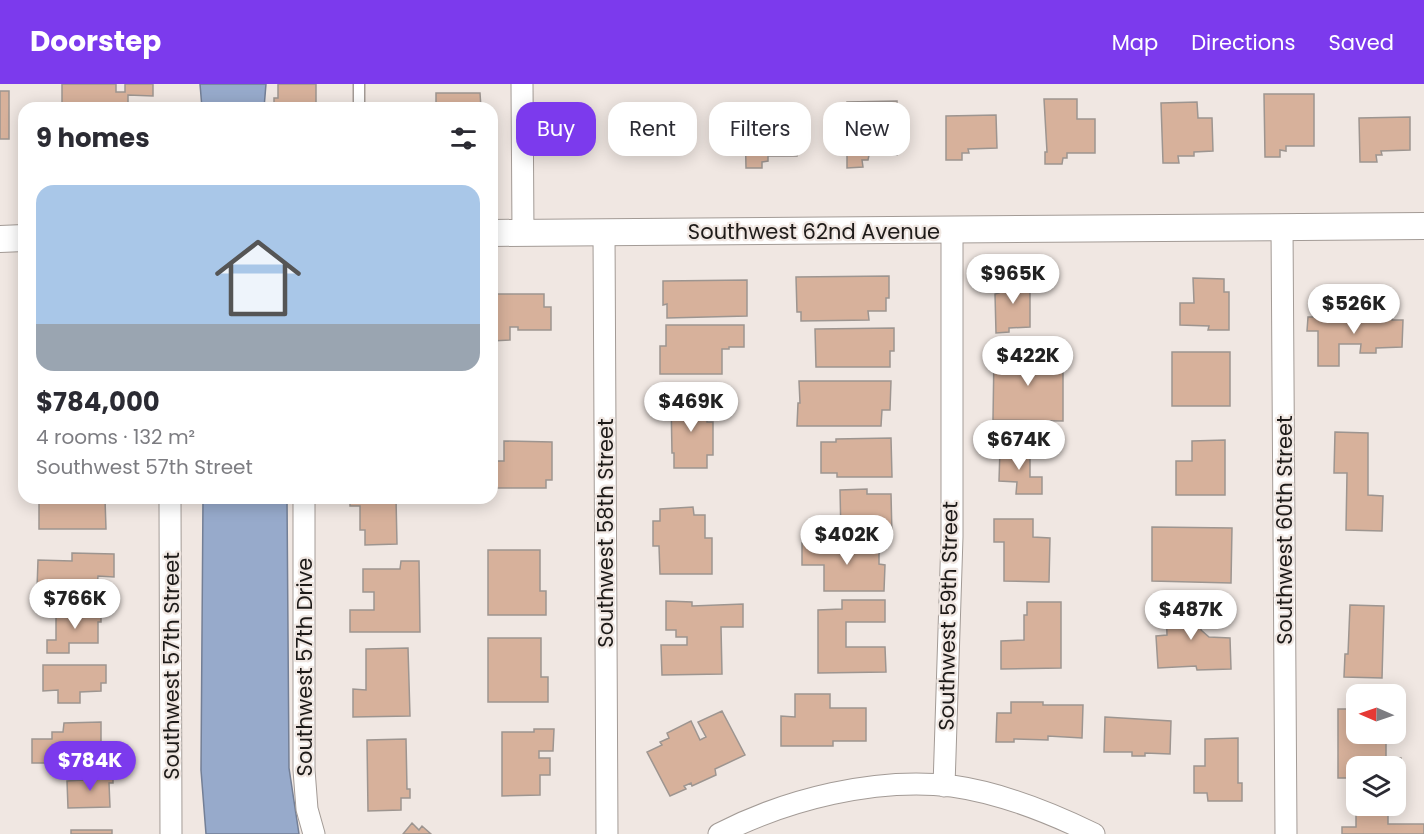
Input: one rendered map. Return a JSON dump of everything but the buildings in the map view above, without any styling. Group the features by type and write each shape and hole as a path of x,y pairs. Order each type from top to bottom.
{"street":[{"path":"522,84 523,233"},
{"name":"Southwest 60th Street","path":"1282,226 1286,834"},
{"name":"Southwest 62nd Avenue","path":"498,234 1424,226"},
{"name":"Southwest 59th Street","path":"944,786 952,537 952,230"},
{"name":"Southwest 58th Street","path":"604,232 606,834"},
{"path":"0,238 18,238"},
{"name":"Southwest 57th Street","path":"170,504 171,834"},
{"name":"Southwest 57th Drive","path":"304,504 303,770 307,809 314,834"},
{"path":"719,834 761,815 813,797 879,787 944,786 1026,804 1049,812 1094,834"}],"lane":[{"path":"359,84 359,102"}],"water":[{"path":"200,84 266,84 264,102 202,102"},
{"path":"203,504 287,504 289,768 299,834 206,834 201,770"}]}
